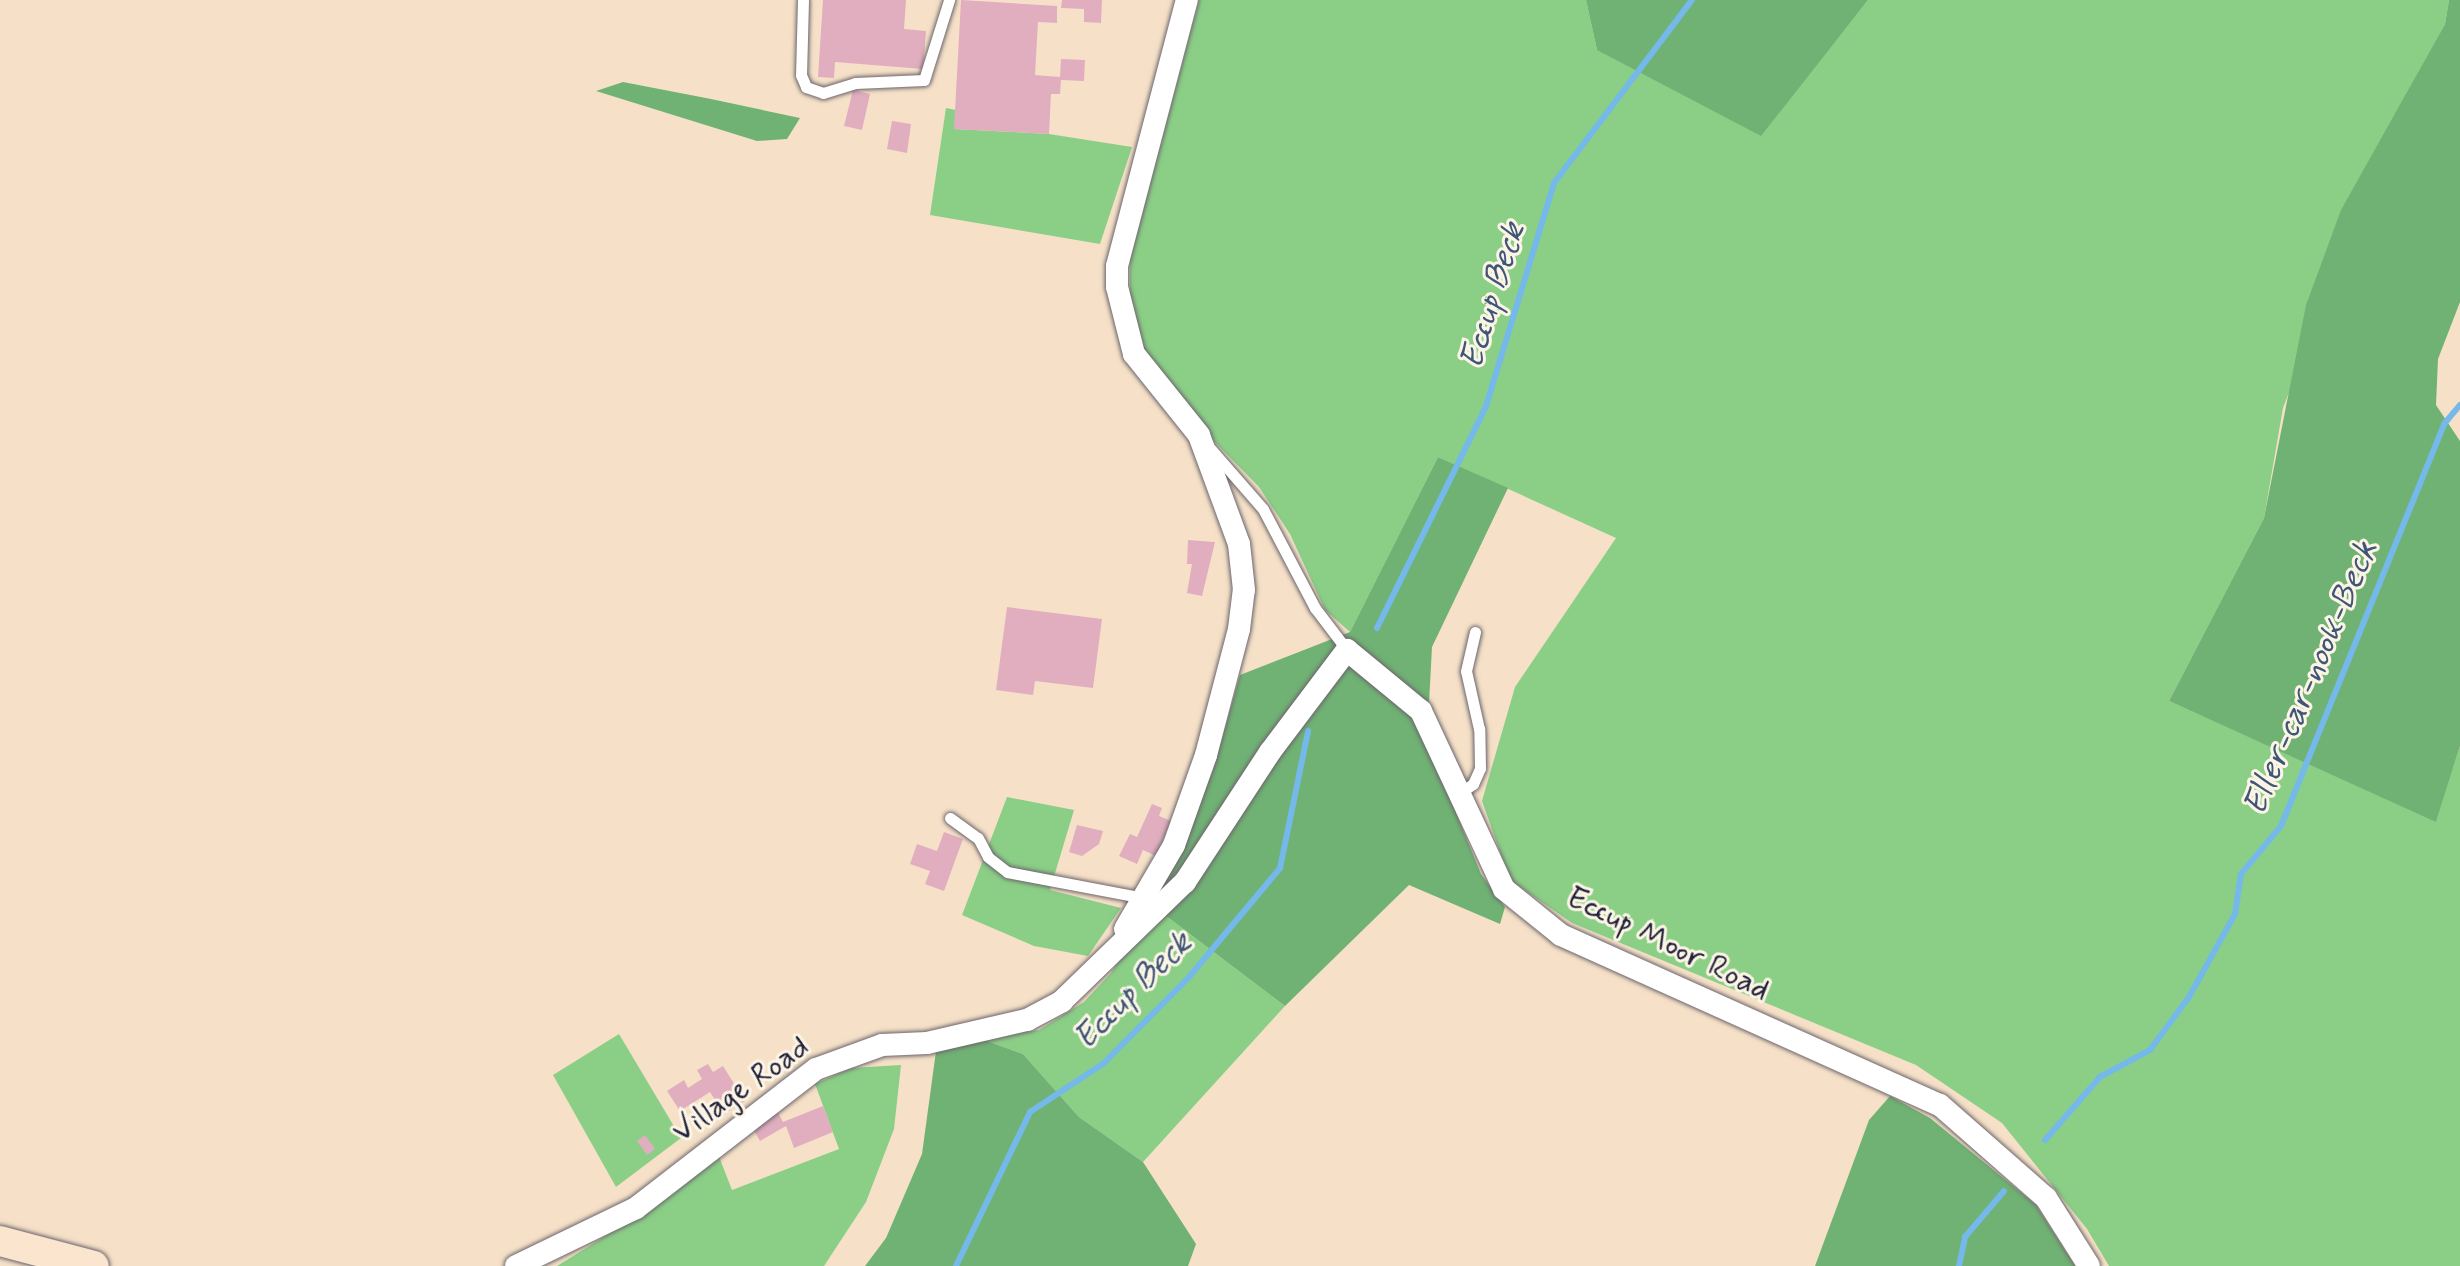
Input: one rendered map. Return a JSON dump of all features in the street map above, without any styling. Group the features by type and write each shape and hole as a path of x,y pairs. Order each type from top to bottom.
{"street":[{"path":"1102,965 1174,845 1206,755 1239,629 1244,590 1239,544 1199,435 1134,354 1117,287 1117,266 1187,0"},
{"path":"1102,965 1185,882 1270,752 1347,650"},
{"name":"Eccup Moor Road","path":"1347,650 1421,711 1504,889 1561,935 1940,1105 2046,1198 2089,1266"},
{"name":"Village Road","path":"516,1266 636,1208 816,1069 882,1045 927,1043 1027,1020 1062,1001 1102,965"},
{"path":"0,1241 94,1266"}],"lane":[{"path":"803,0 801,75 806,87 823,93 855,83 924,80 949,0"},
{"name":"Eccup Moor Road","path":"1199,435 1263,509 1315,608 1347,650"},
{"path":"1460,793 1480,768 1479,729 1466,671 1475,632"},
{"path":"950,818 978,838 988,857 1007,872 1144,898"}],"green space":[{"path":"1199,0 1586,0 1597,50 1827,51 1868,0 2449,0 2445,24 2397,111 2283,408 2264,518 2169,701 2436,821 2460,746 2460,1266 2109,1266 2087,1229 2002,1123 1916,1065 1572,923 1510,880 1482,801 1515,687 1616,538 1438,457 1350,632 1325,610 1290,534 1259,487 1199,426 1142,351 1130,312 1130,260"},
{"path":"1586,0 1868,0 1761,136 1597,50"},
{"path":"2449,0 2460,0 2460,302 2438,359 2436,405 2460,441 2460,746 2436,822 2169,701 2264,518 2306,305 2341,210 2445,24"},
{"path":"623,82 800,118 787,139 757,141 596,91"},
{"path":"946,108 956,110 955,129 1049,134 1132,147 1100,244 930,215"},
{"path":"1438,457 1508,488 1432,647 1427,742 1481,874 1505,907 1500,924 1409,885 1285,1006 1153,906 1213,770 1240,675 1350,632"},
{"path":"1007,797 1074,810 1050,890 1121,908 1088,956 1034,946 962,915"},
{"path":"1153,906 1285,1006 1143,1162 1079,1117 1023,1054 979,1038 1039,1030 1084,1002 1111,973"},
{"path":"619,1034 681,1138 616,1187 553,1075"},
{"path":"979,1038 1023,1054 1079,1117 1143,1162 1196,1244 1188,1266 865,1266 886,1238 922,1154 936,1051"},
{"path":"901,1065 894,1129 866,1202 824,1266 557,1266 662,1201 718,1154 732,1190 839,1149 815,1084 851,1068"},
{"path":"1890,1096 1930,1118 2036,1205 2075,1266 1815,1266 1869,1120"}],"building":[{"path":"823,0 906,0 904,29 926,31 923,69 835,62 834,78 818,77"},
{"path":"961,0 1057,6 1057,23 1038,22 1035,75 1060,77 1061,59 1085,60 1084,81 1061,80 1060,94 1051,94 1049,134 954,129"},
{"path":"1062,0 1102,0 1101,23 1084,22 1084,9 1061,8"},
{"path":"853,90 870,94 862,130 844,126"},
{"path":"892,121 911,124 907,153 887,149"},
{"path":"1188,540 1215,542 1202,596 1187,593 1192,564 1187,564"},
{"path":"1007,607 1102,619 1093,688 1035,681 1033,695 996,690"},
{"path":"1152,804 1162,808 1159,816 1171,821 1156,856 1143,850 1137,864 1119,856 1130,834 1137,837"},
{"path":"1077,825 1103,831 1099,844 1082,856 1069,852"},
{"path":"944,832 963,839 944,891 925,884 930,871 910,864 917,844 937,851"},
{"path":"708,1064 713,1072 723,1066 745,1101 724,1114 710,1092 680,1111 667,1091 684,1080 688,1088 702,1079 697,1070"},
{"path":"823,1106 833,1132 794,1148 786,1126 760,1141 750,1124 776,1109 783,1122"},
{"path":"645,1135 655,1149 647,1155 637,1141"}],"waterway":[{"name":"Eccup Beck","path":"1377,628 1486,406 1554,183 1692,0"},
{"name":"Eller-car-nook-Beck","path":"2045,1140 2100,1077 2150,1050 2189,997 2235,914 2241,874 2281,826 2444,424 2460,405"},
{"name":"Eccup Beck","path":"956,1266 1030,1112 1104,1063 1189,977 1280,868 1308,731"},
{"name":"Eller-car-nook-Beck","path":"1959,1266 1965,1237 2004,1191"}]}
